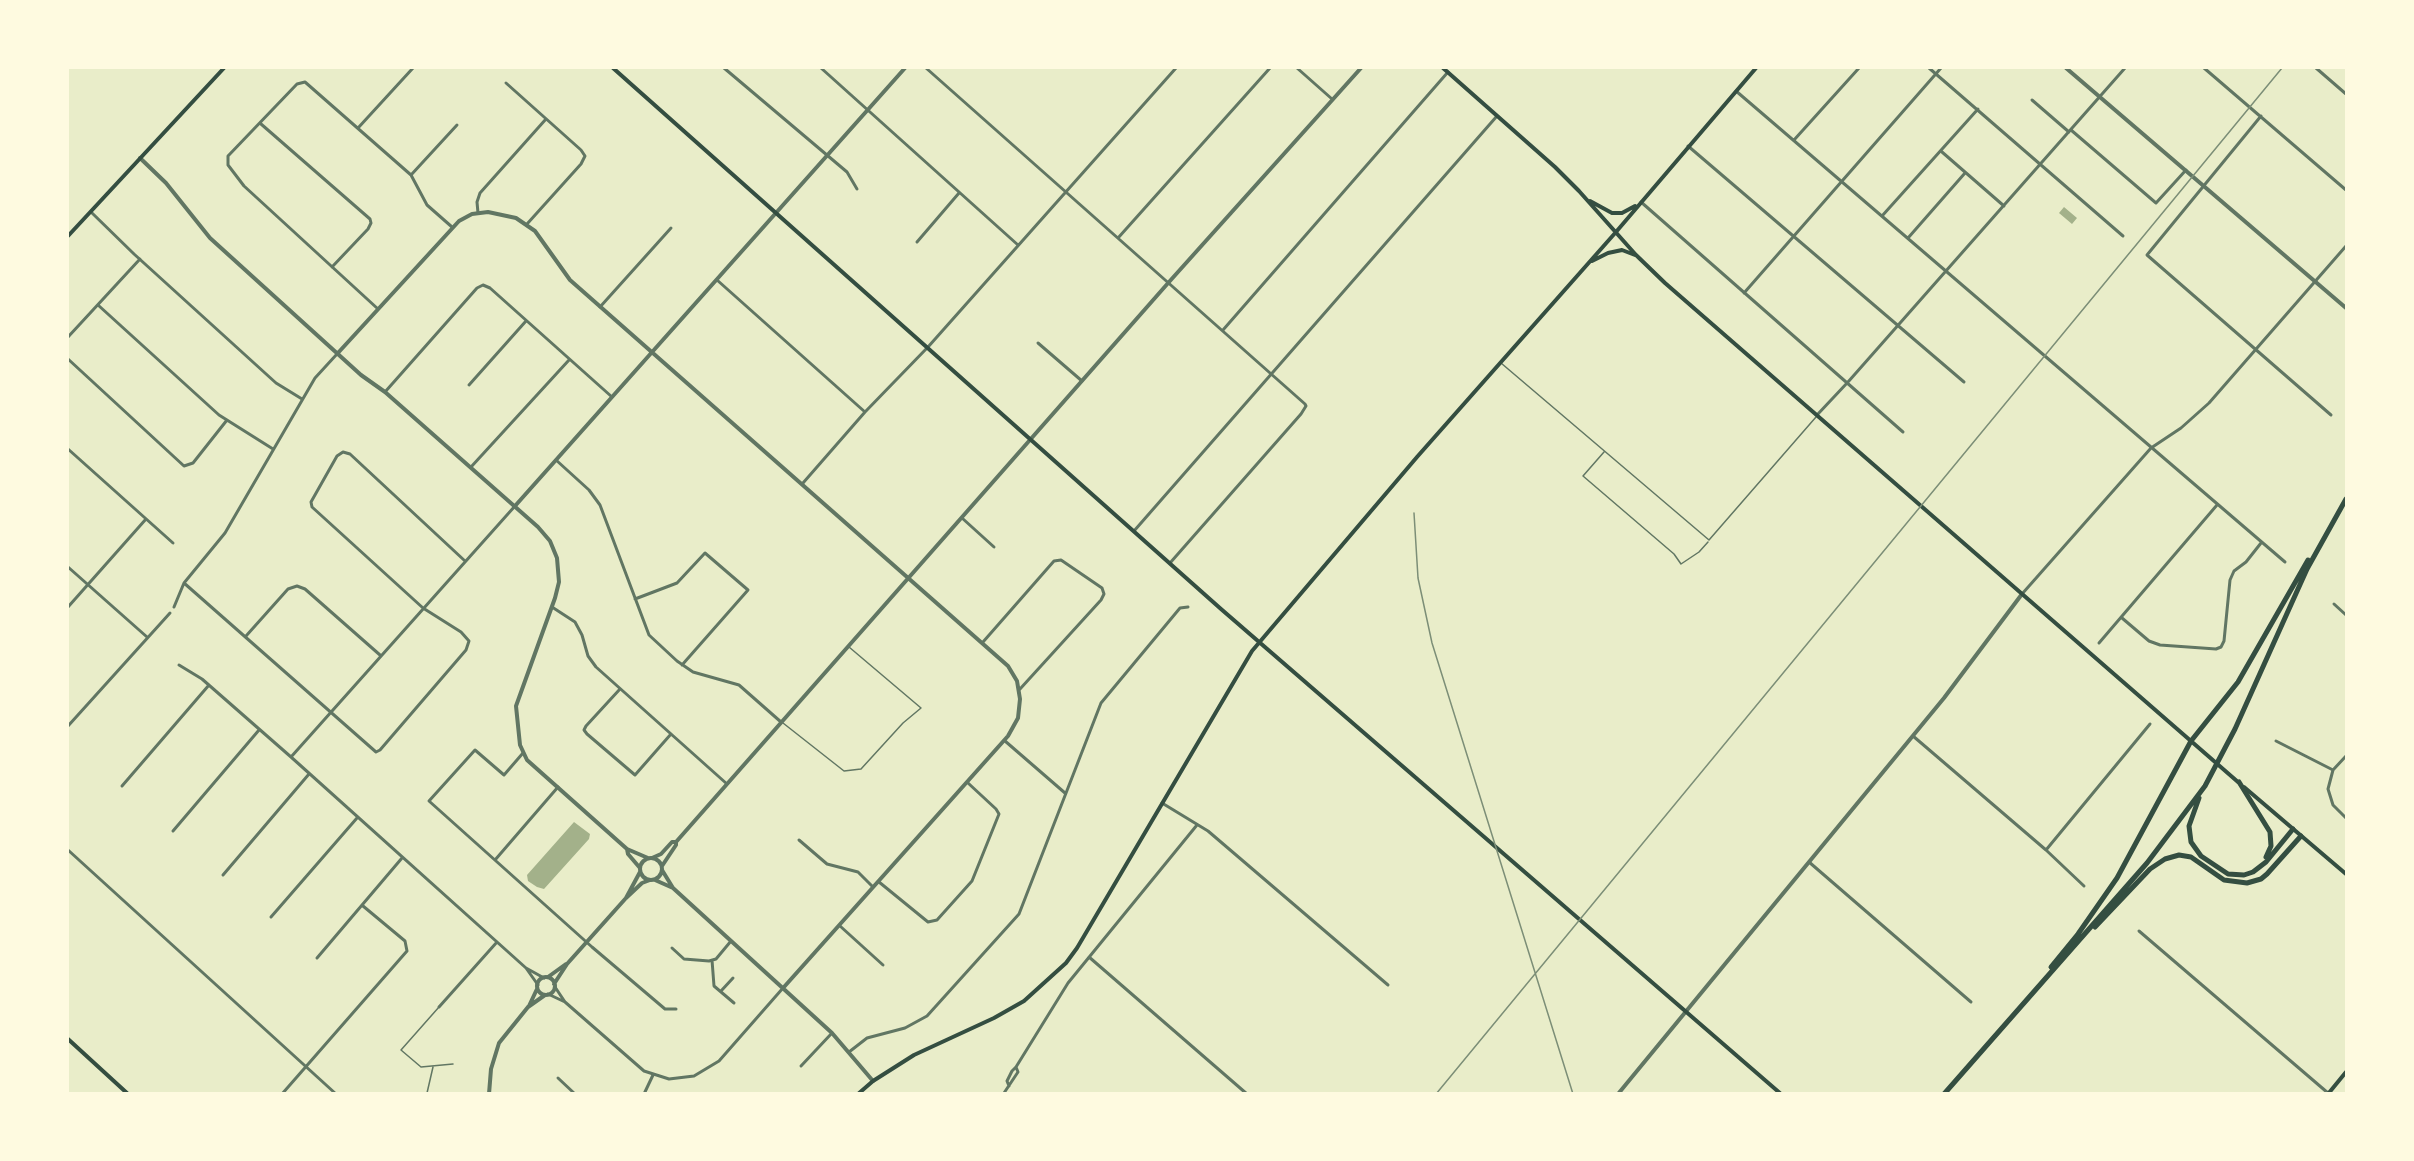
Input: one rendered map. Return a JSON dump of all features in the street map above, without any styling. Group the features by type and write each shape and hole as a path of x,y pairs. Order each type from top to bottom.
{"highway":[{"path":"1998,1033 2104,899 2136,845 2191,741 2238,682 2291,588 2346,498"},
{"path":"2293,829 2256,869 2244,875 2228,874 2213,866 2195,849 2189,834 2189,826 2205,786 2235,729 2307,569 2332,522"},
{"path":"2239,782 2270,832 2269,853 2256,869"},
{"path":"1944,1094 2158,850 2205,786"},
{"path":"2084,935 2103,920 2150,869 2165,859 2179,855 2191,857 2224,880 2247,883 2256,881 2267,874 2301,836"}],"main road":[{"path":"68,236 224,68"},
{"path":"613,68 1237,622 1781,1094"},
{"path":"1443,68 1555,166 1636,255 2022,594 2346,874"},
{"path":"858,1094 873,1081 914,1055 994,1018 1032,995 1066,963 1238,674 1260,642 1756,68"},
{"path":"1587,200 1612,213 1622,213 1637,206"},
{"path":"1589,263 1608,253 1622,250 1636,255"},
{"path":"68,1039 128,1094"},
{"path":"2328,1093 2346,1072"}],"street":[{"path":"358,128 413,68"},
{"path":"724,68 775,113 829,155 851,176 857,189"},
{"path":"821,68 1018,245"},
{"path":"291,757 905,68"},
{"path":"926,68 1273,374 1306,406 1170,563"},
{"path":"803,483 865,412 928,347 1176,68"},
{"path":"1118,238 1270,68"},
{"path":"1297,68 1332,99"},
{"path":"489,1094 491,1069 496,1050 509,1029 528,1007 546,994 553,992 567,964 626,898 642,883 660,876 676,842 1168,282 1361,68"},
{"path":"1794,140 1859,68"},
{"path":"1929,68 2042,163 2123,236"},
{"path":"1744,292 1941,68"},
{"path":"2066,68 2346,308"},
{"path":"1817,415 2125,68"},
{"path":"2204,68 2346,190"},
{"path":"2316,68 2346,94"},
{"path":"1223,330 1448,72"},
{"path":"378,309 244,186 228,165 228,156 302,81 309,84 411,175 427,205 452,227"},
{"path":"506,83 585,156 581,164 527,224"},
{"path":"1736,91 2284,562"},
{"path":"2032,100 2156,202 2186,170"},
{"path":"1882,216 1978,110"},
{"path":"1134,531 1497,116"},
{"path":"2261,116 2147,255 2257,348 2331,415"},
{"path":"478,213 477,201 480,193 546,119"},
{"path":"260,123 369,219 371,223 368,229 332,267"},
{"path":"411,175 457,124"},
{"path":"1688,146 1964,382"},
{"path":"1941,152 2004,206"},
{"path":"140,158 166,183 210,238 337,354 385,392 538,527 554,550 559,582 516,706 518,732 527,760 627,849 659,861 665,878 673,888 832,1033 873,1081"},
{"path":"1908,238 1965,173"},
{"path":"917,242 959,193"},
{"path":"1640,201 1903,432"},
{"path":"91,212 276,383 302,399"},
{"path":"174,607 184,583 225,533 315,378 452,227 467,216 478,213 507,215 527,224 542,240 564,274 983,642 1008,666 1020,689 1018,718 1005,741 718,1061 707,1070 680,1079 653,1075 637,1065 565,1002 555,985 526,968 291,757 208,685 179,664"},
{"path":"600,307 671,228"},
{"path":"1618,1094 1913,736 2022,594 2151,448 2195,417 2346,246"},
{"path":"68,337 140,259"},
{"path":"715,279 865,412"},
{"path":"385,392 483,285 490,288 612,397"},
{"path":"98,305 227,420 273,450"},
{"path":"469,385 526,321"},
{"path":"1038,343 1082,381"},
{"path":"68,359 184,465 193,463 227,420"},
{"path":"471,467 569,360"},
{"path":"68,449 173,543"},
{"path":"184,583 373,751 380,750 468,646 469,640 423,608 312,507 311,502 337,456 343,452 350,454 465,561"},
{"path":"556,460 589,490 600,505 649,635 693,672 739,685 782,722"},
{"path":"2099,643 2217,505"},
{"path":"962,518 994,547"},
{"path":"68,608 146,519"},
{"path":"2122,618 2148,641 2160,645 2216,649 2221,647 2224,641 2230,580 2234,571 2246,562 2262,543"},
{"path":"635,599 677,583 705,553 748,590 682,665"},
{"path":"983,642 1053,561 1061,560 1102,588 1103,598 1020,689"},
{"path":"68,567 147,637"},
{"path":"246,636 288,589 301,587 380,656"},
{"path":"2334,604 2346,615"},
{"path":"552,606 575,622 591,662 727,784"},
{"path":"849,1052 867,1038 905,1028 927,1016 1018,914 1101,703 1180,608 1188,607"},
{"path":"68,726 170,613"},
{"path":"122,786 208,685"},
{"path":"620,689 586,726 584,730 587,734 635,775 671,734"},
{"path":"2046,850 2150,724"},
{"path":"173,831 259,730"},
{"path":"1913,736 2046,850 2084,886"},
{"path":"1005,741 1065,793"},
{"path":"2276,741 2333,770"},
{"path":"523,753 504,775 475,750 429,801 586,942 665,1009 676,1010"},
{"path":"2346,756 2333,770 2328,789 2336,809 2346,818"},
{"path":"223,875 309,774"},
{"path":"879,882 928,922 937,920 972,881 999,814 968,783"},
{"path":"495,860 558,787"},
{"path":"1162,803 1223,843 1388,985"},
{"path":"271,917 357,818"},
{"path":"1004,1093 1018,1072 1016,1067 1054,1003 1197,825"},
{"path":"799,840 827,864 858,872 874,888"},
{"path":"626,898 643,861 661,854 672,842 676,842"},
{"path":"627,849 644,878 673,888"},
{"path":"68,850 336,1094"},
{"path":"317,958 402,858"},
{"path":"1809,862 1971,1002"},
{"path":"282,1094 407,951 405,941 363,906"},
{"path":"840,926 883,965"},
{"path":"2139,931 2328,1093"},
{"path":"672,948 684,959 712,960 716,959 732,940"},
{"path":"439,1007 497,942"},
{"path":"1089,957 1247,1094"},
{"path":"712,960 714,986 734,1003"},
{"path":"528,1007 529,1001 545,978 567,964"},
{"path":"526,968 538,987 546,994 565,1002"},
{"path":"721,991 733,978"},
{"path":"801,1066 832,1033"},
{"path":"644,1094 653,1075"},
{"path":"558,1078 575,1094"}],"lane":[{"path":"1500,363 1709,540"},
{"path":"1605,452 1583,476 1674,554 1681,564 1699,552 1817,415"},
{"path":"782,722 844,771 861,769 903,723 921,708 848,647"},
{"path":"439,1007 401,1050 418,1066 453,1064"},
{"path":"427,1093 433,1066"}],"shaded area":[{"path":"2064,207 2077,218 2072,224 2059,213"},
{"path":"574,822 590,834 589,839 544,889 528,881 527,875"}],"railway":[{"path":"1436,1094 2282,68"},
{"path":"1414,513 1418,578 1432,643 1573,1094"}]}
